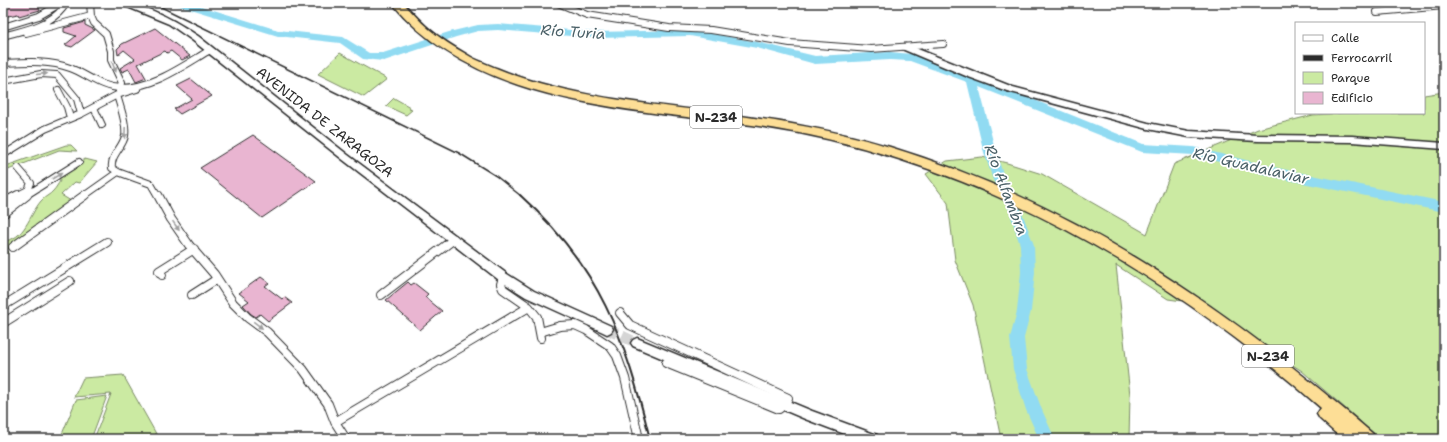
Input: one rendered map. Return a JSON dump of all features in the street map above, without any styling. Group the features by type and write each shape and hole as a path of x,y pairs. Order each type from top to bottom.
{"highway":[{"name":"N-234","path":"400,5 425,32 443,45 486,69 523,83 559,93 611,103 750,121 841,138 925,162 991,188 1026,204 1117,252 1163,280 1216,316 1276,362 1367,439"},
{"name":"N-234","path":"1163,280 1271,368 1353,439"}],"main road":[{"name":"AVENIDA DE ZARAGOZA","path":"122,3 172,22 210,50 345,157 503,277 530,294 607,329"},
{"path":"905,47 969,74 1010,89 1148,126 1189,134 1257,138 1352,139 1444,146"},
{"path":"637,343 872,439"}],"street":[{"path":"90,3 91,16 94,23 107,36 111,51 111,60 122,83 118,92 126,134 124,141 111,163 112,168 118,172 151,184 171,219 240,311 267,332 303,369 328,404 335,422 346,439"},
{"path":"558,3 584,14 670,28 711,30 790,43 871,49 943,44"},
{"path":"3,27 39,16 58,5 62,6 63,8 55,17 48,21 3,38"},
{"path":"1377,12 1444,6"},
{"path":"3,38 91,16"},
{"path":"3,155 45,129 94,108 118,92 137,89 210,50"},
{"path":"3,63 48,62 75,70 118,92"},
{"path":"3,82 41,74 57,75 77,99 81,114"},
{"path":"105,86 120,78"},
{"path":"58,90 67,107 70,118"},
{"path":"94,108 102,125"},
{"path":"3,214 35,189 79,162"},
{"path":"3,203 28,190 32,183 18,168"},
{"path":"13,247 118,172"},
{"path":"381,295 454,240"},
{"path":"3,306 107,242"},
{"path":"162,275 159,271 194,249"},
{"path":"503,277 501,284 503,289 536,313 541,335 569,325 579,326 612,347 619,361 627,385 639,439"},
{"path":"192,295 217,279"},
{"path":"3,323 70,281"},
{"path":"335,422 529,307"},
{"path":"620,313 630,325 788,398 779,410 666,363"}],"green space":[{"path":"340,53 387,79 364,97 318,74"},
{"path":"1444,92 1444,439 1373,439 1360,421 1302,371 1197,303 1168,299 1116,265 1130,395 1129,439 1001,439 973,305 955,260 948,203 926,174 947,161 982,157 1007,163 1042,174 1147,234 1174,164 1258,129 1313,115 1425,114 1425,95"},
{"path":"394,98 410,107 409,109 412,110 406,115 386,106"},
{"path":"66,145 71,145 77,151 59,150 3,172 3,167"},
{"path":"85,159 97,162 79,183 75,182 61,195 71,201 6,250 9,252 3,257 3,241 10,240 22,232 41,201 56,187 60,181 59,177"},
{"path":"123,375 159,439 94,439 111,394 74,397 83,378"},
{"path":"107,396 91,439 60,439 76,400"}],"building":[{"path":"3,3 37,3 40,10 19,16 18,14 3,17"},
{"path":"85,22 85,25 95,30 72,47 65,45 76,36 64,32 64,28"},
{"path":"155,28 190,56 182,60 171,51 167,53 165,51 138,64 146,78 136,82 129,69 122,72 120,68 135,59 124,50 118,55 117,49 122,44"},
{"path":"191,79 212,96 180,114 174,109 192,99 177,86"},
{"path":"253,135 316,181 262,218 200,168"},
{"path":"261,277 269,283 265,286 282,299 284,297 292,303 268,321 260,314 256,317 251,314 243,305 249,301 239,293"},
{"path":"408,282 411,285 414,283 428,294 425,297 442,311 420,330 386,300"}],"waterway":[{"name":"Río Turia","path":"181,3 278,33 343,40 367,57 384,57 453,34 478,28 498,27 595,35 690,33 757,45 815,60 890,56 911,58 972,80"},
{"name":"Río Guadalaviar","path":"972,80 1142,148 1193,151 1278,173 1444,207"},
{"name":"Río Alfambra","path":"972,80 989,149 999,180 1014,207 1027,245 1028,272 1024,311 1017,338 1020,369 1034,410 1047,439"}],"tunnel":[{"path":"607,329 637,343"}],"railway":[{"path":"153,3 459,153 496,176 521,196"},
{"path":"520,195 548,222 571,249 590,277 606,306 619,336 630,368 641,402 650,439"}]}
